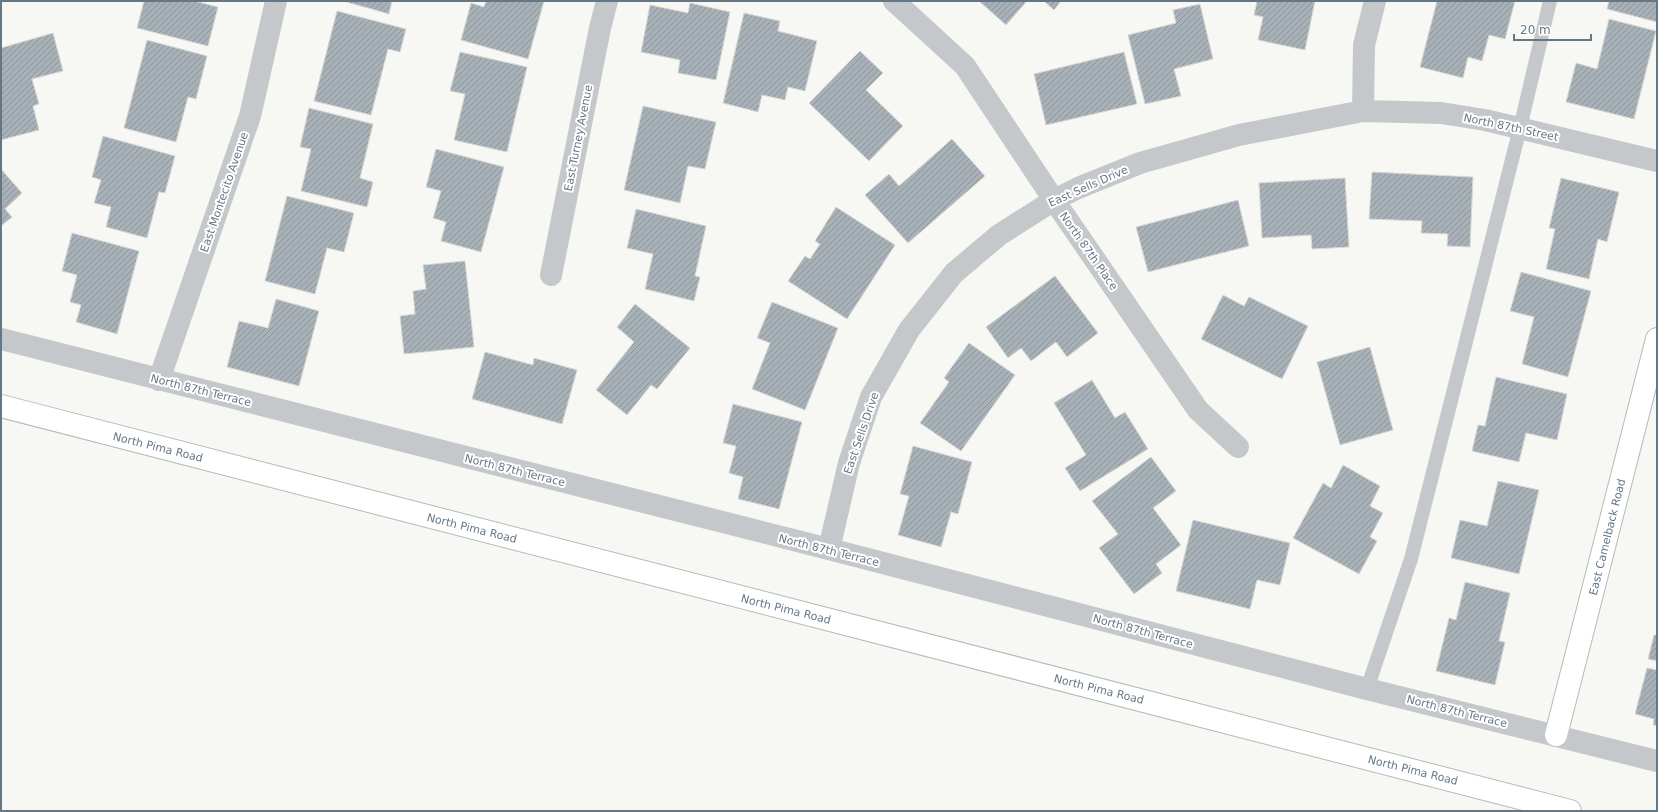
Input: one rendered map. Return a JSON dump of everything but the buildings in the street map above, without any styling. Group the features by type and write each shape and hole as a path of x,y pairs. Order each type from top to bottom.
{"main road":[{"name":"East Camelback Road","path":"1556,735 1657,339"},
{"name":"North Pima Road","path":"1,406 1570,811"}],"street":[{"name":"East Montecito Avenue","path":"159,380 250,116 276,1"},
{"name":"East Turney Avenue","path":"551,275 606,1"},
{"name":"North 87th Place","path":"894,1 965,66 1054,200 1198,410 1238,447"},
{"path":"1363,111 1364,45 1375,1"},
{"name":"East Sells Drive","path":"829,549 849,464 871,397 909,330 954,273 999,235 1054,200 1078,188 1140,163 1239,135 1363,111"},
{"name":"North 87th Street","path":"1363,111 1441,112 1485,120 1657,161"},
{"name":"North 87th Terrace","path":"1,339 829,549 1367,689 1657,761"}],"lane":[{"path":"1367,689 1411,559 1520,128 1550,1"}]}
